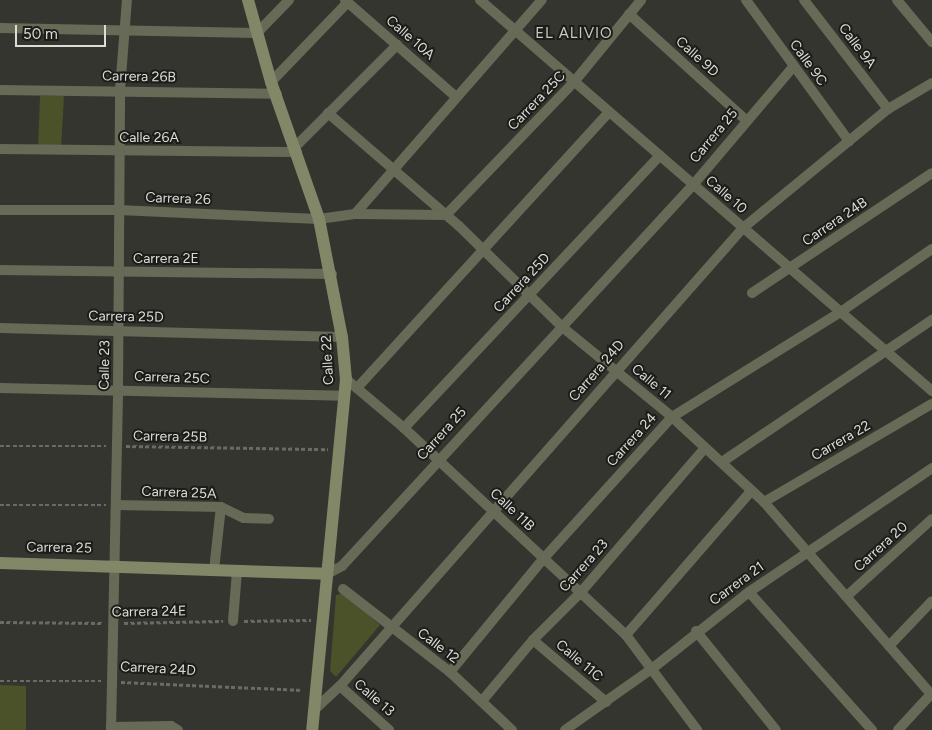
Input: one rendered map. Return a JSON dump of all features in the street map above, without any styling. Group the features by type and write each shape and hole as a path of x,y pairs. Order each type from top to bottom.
{"street":[{"name":"Calle 23","path":"111,729 120,273 120,90 126,0"},
{"name":"Calle 22","path":"248,0 271,82 277,94 319,219 332,274 342,337 346,379 312,730"},
{"path":"0,28 257,33 289,0"},
{"name":"Calle 10","path":"480,0 743,228 842,311 932,391"},
{"path":"355,214 391,169 455,96 516,32 542,0"},
{"name":"Carrera 25C","path":"446,215 574,82 641,0"},
{"name":"Calle 9C","path":"746,0 793,67 849,141"},
{"name":"Calle 9A","path":"804,0 888,109"},
{"path":"897,0 932,42"},
{"path":"271,82 347,1"},
{"name":"Calle 10A","path":"347,1 455,96"},
{"name":"Calle 9D","path":"629,14 746,120"},
{"path":"296,150 328,114 397,45"},
{"name":"Carrera 25","path":"0,563 114,564 327,574 342,566 693,185 746,120 793,67"},
{"name":"Carrera 24D","path":"313,711 340,686 615,370 743,228 888,109 932,83"},
{"name":"Carrera 26B","path":"0,90 120,90 277,94"},
{"path":"357,388 482,248 608,112"},
{"name":"Calle 11","path":"328,114 446,215 562,326 672,417 764,502 809,550 889,646 932,694"},
{"name":"Calle 26A","path":"0,149 120,151 296,150"},
{"name":"Carrera 25D","path":"404,428 660,156"},
{"name":"Carrera 24B","path":"752,293 932,173"},
{"name":"Carrera 26","path":"0,210 119,210 319,219 355,214 446,215"},
{"name":"Carrera 24","path":"450,672 544,558 672,417 842,311 932,249"},
{"name":"Carrera 2E","path":"0,270 120,273 332,274"},
{"path":"722,462 932,320"},
{"name":"Carrera 25D","path":"0,328 342,337"},
{"name":"Calle 11B","path":"346,379 404,428 581,592 626,635 652,668"},
{"name":"Carrera 25C","path":"0,388 344,396"},
{"name":"Carrera 22","path":"764,502 932,404"},
{"name":"Carrera 23","path":"482,701 533,640 581,592 705,448"},
{"name":"Carrera 21","path":"565,730 652,668 696,631 750,592 932,468"},
{"path":"626,635 752,491"},
{"name":"Carrera 25A","path":"116,505 221,507 244,518 269,519"},
{"path":"214,570 221,507"},
{"name":"Carrera 20","path":"848,595 932,519"},
{"path":"233,621 237,571"},
{"name":"Calle 12","path":"342,589 390,628 450,672 512,730"},
{"path":"750,592 872,730"},
{"path":"889,646 932,601"},
{"path":"696,631 776,730"},
{"name":"Calle 11C","path":"533,640 606,702"},
{"path":"652,668 697,730"},
{"name":"Calle 13","path":"340,686 389,730"},
{"path":"898,730 932,694"},
{"path":"111,729 171,726 178,730"}],"path":[{"name":"Carrera 25B","path":"0,446 340,449"},
{"path":"0,505 116,505"},
{"name":"Carrera 24E","path":"0,622 113,623 299,620"},
{"name":"Carrera 24D","path":"0,681 112,681 316,690"}],"green space":[{"path":"40,96 64,96 61,149 38,147"},
{"path":"344,593 380,625 336,677 330,671 336,595"},
{"path":"0,685 26,686 26,730 0,730"}],"district":[{"name":"EL ALIVIO","path":"574,34"}]}
